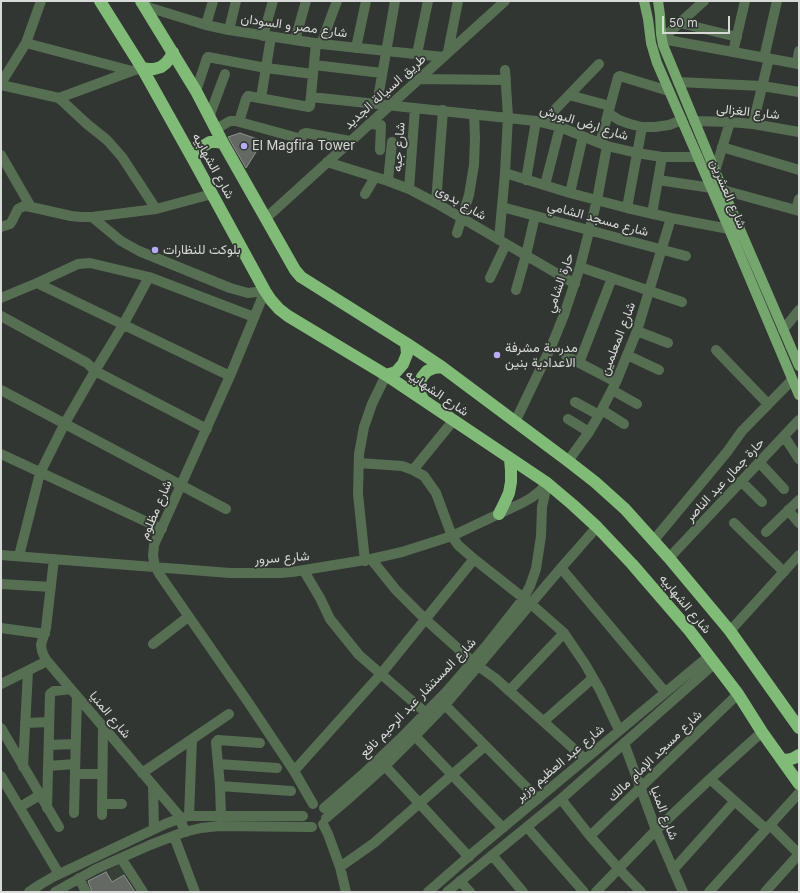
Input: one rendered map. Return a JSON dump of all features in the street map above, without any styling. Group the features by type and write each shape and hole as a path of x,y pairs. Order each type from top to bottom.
{"highway":[{"name":"شارع الشهابيه","path":"100,1 137,69 194,161 264,291 279,309 422,399 548,483 573,505 597,527 670,607 738,694 762,732 799,784"},
{"name":"شارع الشهابيه","path":"144,3 196,91 289,262 301,277 442,367 568,461 626,509 654,540 730,632 799,728"},
{"path":"137,69 154,69 161,67 166,63 173,52"},
{"path":"194,161 196,154 205,145 210,142 223,143"},
{"path":"386,376 396,372 403,364 407,354 406,343"},
{"path":"422,399 419,392 419,384 422,377 427,371 442,367"},
{"path":"499,514 506,499 511,482 510,459"},
{"path":"781,759 788,760 799,755"}],"main road":[{"name":"شارع العشرين","path":"644,1 657,63 712,188 799,395"},
{"name":"شارع العشرين","path":"658,1 663,45 723,190 799,366"},
{"path":"692,142 701,138"}],"street":[{"path":"41,1 26,43 1,84 59,98 106,140 122,157 156,209"},
{"path":"206,25 213,1"},
{"path":"229,30 236,1"},
{"path":"239,122 247,97 261,98 266,68 267,36 273,1"},
{"path":"295,40 306,1"},
{"path":"310,102 313,70 318,43 337,1"},
{"path":"356,48 366,1"},
{"path":"377,104 395,1"},
{"path":"417,54 428,1"},
{"path":"445,55 458,1"},
{"name":"طريق السيالة الجديد","path":"266,218 504,1"},
{"path":"662,39 704,1"},
{"path":"733,52 745,1"},
{"path":"753,124 762,86 777,1"},
{"name":"شارع مصر و السودان","path":"144,3 206,25 229,30 356,48 445,55"},
{"path":"680,23 737,37"},
{"path":"662,39 798,64 799,51"},
{"path":"26,43 137,69"},
{"path":"196,91 208,57 266,68 382,73"},
{"path":"526,180 540,121 569,95 599,64"},
{"path":"59,98 137,69"},
{"path":"209,117 225,74"},
{"path":"419,79 506,75 508,117 502,207 503,242 490,278"},
{"name":"حارة الشامي","path":"515,422 551,347 575,284 597,200 609,110 618,77 620,76 669,91"},
{"path":"678,82 762,86 799,92"},
{"path":"569,95 609,110 619,120 642,127 668,125 682,120"},
{"name":"شارع ارض البورش","path":"261,98 309,107 310,102 377,104 540,121 604,144 637,153 662,156 698,157"},
{"name":"شارع جبه","path":"409,189 415,108"},
{"path":"436,203 443,110"},
{"path":"457,233 469,195 474,165 476,138 474,114"},
{"name":"شارع الغزالى","path":"694,120 753,124 799,132"},
{"path":"216,129 230,121 236,121 298,138 302,137 303,134 306,133 350,141"},
{"path":"715,170 730,122"},
{"path":"369,124 381,125 380,150"},
{"path":"545,185 560,127"},
{"path":"627,208 642,127"},
{"path":"570,192 583,136"},
{"path":"388,181 392,142"},
{"path":"722,147 799,170"},
{"path":"1,155 31,207"},
{"path":"652,214 662,156"},
{"name":"شارع بدوى","path":"327,162 409,189 436,203 575,284"},
{"path":"505,174 627,208 729,229"},
{"path":"365,194 375,177"},
{"path":"658,180 712,188"},
{"path":"723,190 798,211 799,199"},
{"path":"1,227 8,226 16,212 24,206 71,216 92,217 156,209 212,194"},
{"name":"شارع مسجد الشامي","path":"502,207 686,256"},
{"path":"516,290 535,216"},
{"path":"92,217 121,241 139,251 230,288 248,292 264,291"},
{"name":"شارع المعلمين","path":"568,461 589,432 614,386 637,331 671,218"},
{"path":"1,298 78,264 85,263 149,277 254,317"},
{"path":"580,267 682,302"},
{"path":"19,556 40,473 66,423 95,371 124,325 149,277"},
{"path":"579,363 612,278"},
{"path":"37,283 230,376"},
{"name":"شارع مظلوم","path":"264,291 230,376 154,545 153,556 155,566 160,575 248,702 294,771 313,804"},
{"path":"783,330 799,310"},
{"path":"1,316 87,363 95,371 207,429"},
{"path":"637,331 668,343"},
{"path":"716,350 768,404"},
{"path":"627,355 659,370"},
{"path":"566,356 614,386 637,404"},
{"path":"386,376 372,404 364,427 359,454 358,494 368,560 425,619 475,664 495,678 585,759"},
{"path":"654,540 727,452 742,430 792,380"},
{"path":"1,390 226,508"},
{"path":"575,402 624,424"},
{"path":"568,419 589,432"},
{"name":"حارة جمال عبد الناصر","path":"669,558 799,420"},
{"path":"414,470 453,421"},
{"path":"784,436 799,459"},
{"path":"1,454 162,528"},
{"path":"759,462 784,489"},
{"path":"359,463 402,466 414,470 424,476 436,493 452,536 458,545 564,634 585,664 619,730"},
{"path":"741,481 762,502"},
{"name":"شارع سرور","path":"1,555 230,573 280,573 304,571 368,560 402,552 452,536 531,498 548,483"},
{"name":"شارع المستشار عبد الرحيم نافع","path":"527,602 530,586 536,569 541,536 542,507 548,483"},
{"path":"766,532 799,500"},
{"path":"788,510 799,523"},
{"path":"734,523 784,572"},
{"name":"شارع المستشار عبد الرحيم نافع","path":"324,821 384,766 445,705 475,664 486,646 561,568 597,527"},
{"path":"730,632 799,555"},
{"path":"1,684 47,661 42,651 42,639 46,628 54,559"},
{"path":"294,771 381,674 474,559"},
{"path":"561,568 666,692"},
{"path":"304,571 320,598 330,619 359,656 426,713"},
{"path":"1,584 51,587"},
{"path":"153,644 188,617"},
{"path":"1,628 45,634"},
{"path":"509,691 564,634"},
{"name":"شارع عبد العظيم وزير","path":"428,892 619,730 666,692 712,660"},
{"name":"شارع عبد العظيم وزير","path":"447,892 561,799 624,743 712,660"},
{"name":"شارع المنيا","path":"47,661 153,785 185,817"},
{"name":"شارع المستشار عبد الرحيم نافع","path":"324,808 406,734 475,664"},
{"path":"23,767 28,671"},
{"path":"544,721 593,678"},
{"path":"47,808 50,694 54,691 74,693 76,744 74,813"},
{"name":"شارع مسجد الإمام مالك","path":"590,836 738,694"},
{"path":"445,705 538,799"},
{"path":"142,772 229,714"},
{"path":"25,723 49,722"},
{"path":"102,815 103,727"},
{"path":"596,892 656,830 762,732"},
{"path":"3,735 59,827"},
{"path":"415,736 503,828"},
{"path":"186,832 182,826 185,817 192,739"},
{"path":"220,816 217,741 260,743"},
{"name":"شارع المنيا","path":"624,743 656,830 683,892"},
{"path":"49,745 76,744"},
{"path":"340,867 374,843 485,746"},
{"path":"218,764 277,768"},
{"path":"48,766 102,774"},
{"path":"384,766 472,854 480,854 488,858 523,892"},
{"path":"1,776 59,874"},
{"path":"710,779 734,802 768,827 799,854 765,892"},
{"path":"153,785 154,829"},
{"path":"220,786 291,791"},
{"path":"709,892 799,793"},
{"path":"20,807 40,796"},
{"path":"561,799 590,836 641,892"},
{"path":"673,870 734,802"},
{"path":"102,804 122,804"},
{"path":"312,827 306,823 303,816 305,808 309,805 317,804 322,806 326,812 324,821 340,867 346,892"},
{"path":"30,892 59,874 165,824 185,817 303,816"},
{"path":"55,892 96,869 121,858 173,836 201,828 219,826 316,827 324,821"},
{"path":"165,824 171,829 195,892"},
{"path":"527,827 584,892"},
{"path":"493,837 496,844 500,848"},
{"path":"121,858 143,892"},
{"path":"79,878 86,892"},
{"path":"460,881 470,892"}],"shaded area":[{"path":"119,865 126,874 112,882 106,872"}],"building":[{"name":"El Magfira Tower","path":"240,133 260,140 256,152 246,168 228,137"},
{"path":"106,872 112,882 124,875 135,892 92,892 88,881"}],"place":[{"name":"El Magfira Tower","path":"244,146"},
{"name":"بلوكت للنظارات","path":"155,250"},
{"name":"مدرسة مشرفة الاعدادية بنين","path":"497,355"}]}
